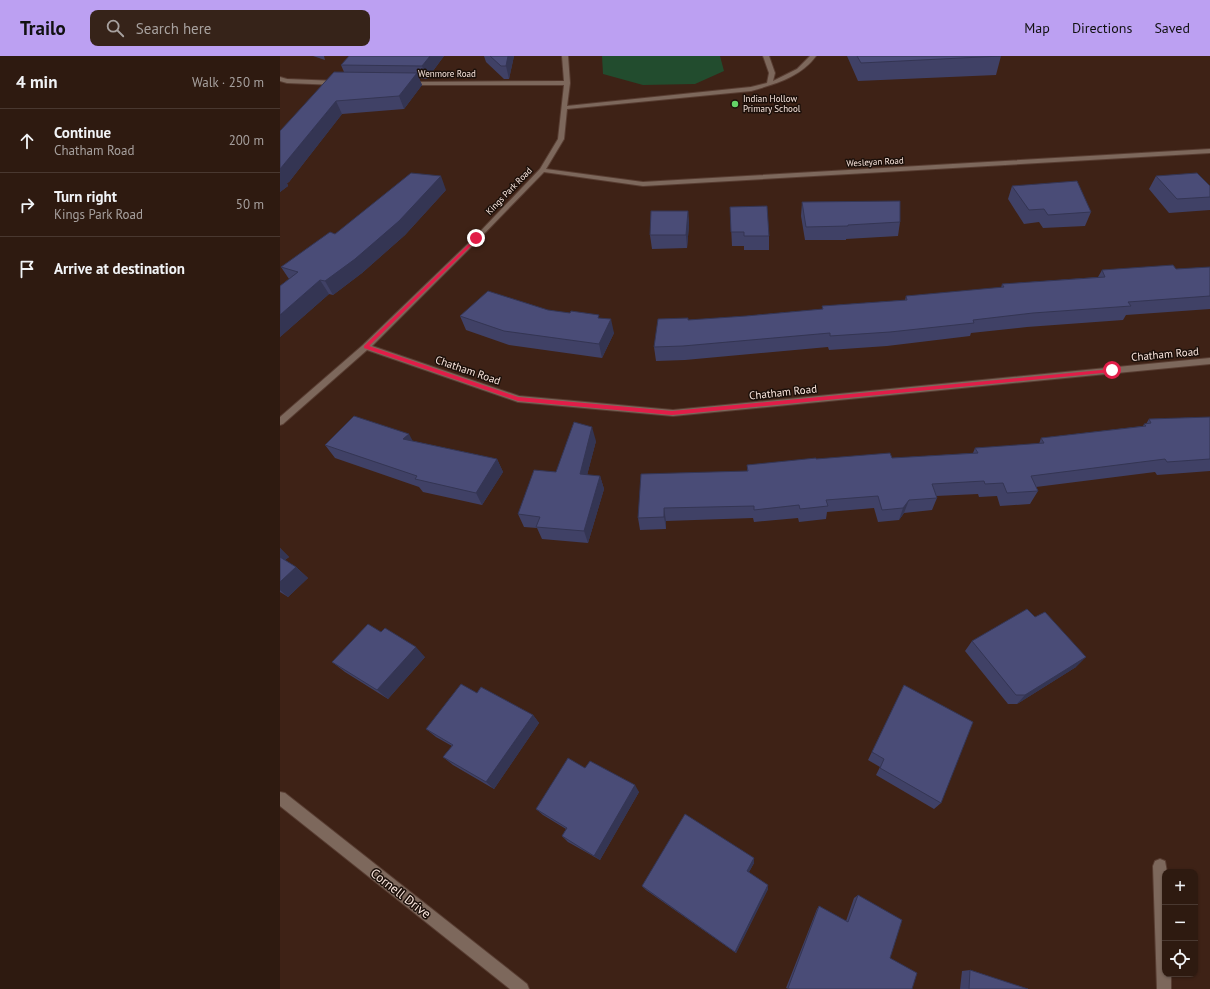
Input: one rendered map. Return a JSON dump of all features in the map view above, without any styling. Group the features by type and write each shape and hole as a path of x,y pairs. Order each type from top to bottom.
{"street":[{"name":"Kings Park Road","path":"280,422 366,347 542,170 561,139 567,83 565,56"},
{"path":"766,56 772,73 769,84"},
{"path":"564,108 751,89 769,84 796,73 809,63 813,56"},
{"path":"280,79 285,83 341,83"},
{"name":"Wenmore Road","path":"400,83 567,83"},
{"name":"Wesleyan Road","path":"542,170 643,184 1210,151"},
{"name":"Chatham Road","path":"366,347 518,399 672,413 1210,361"},
{"name":"Cornell Drive","path":"280,798 522,989"},
{"path":"1160,866 1164,989"}],"green space":[{"path":"602,56 720,56 724,71 695,84 643,85 603,74"}],"building":[{"path":"349,56 430,56 422,66 341,65"},
{"path":"490,56 508,56 506,66 501,66"},
{"path":"857,56 1001,56 861,63"},
{"path":"334,72 417,73 399,96 336,101 280,169 280,131"},
{"path":"411,173 441,176 399,221 355,259 325,281 320,280 280,315 280,286 298,272 281,267 330,232 335,234"},
{"path":"1197,173 1210,186 1210,197 1177,199 1156,176"},
{"path":"1077,181 1091,212 1048,215 1044,209 1029,210 1012,186"},
{"path":"900,201 900,222 848,226 806,227 802,202"},
{"path":"767,206 769,236 744,236 744,232 731,232 730,207"},
{"path":"651,211 688,211 686,235 650,235"},
{"path":"1173,265 1176,269 1210,267 1210,296 1128,302 1131,306 1033,313 973,320 974,323 890,332 830,336 830,333 683,346 654,347 658,319 688,318 688,320 823,309 822,306 907,300 906,296 1004,287 1002,284 1105,277 1102,270"},
{"path":"488,291 548,310 570,313 571,311 599,315 598,318 611,319 599,344 504,331 460,316"},
{"path":"354,416 409,434 403,439 497,459 476,493 415,479 417,476 325,445"},
{"path":"1210,417 1210,459 1167,462 1165,459 1031,476 1038,491 1007,493 1003,483 985,484 984,481 932,484 937,498 909,500 903,508 882,510 878,496 826,500 828,506 800,509 799,505 754,510 754,506 664,508 664,517 638,518 641,474 748,471 747,465 816,458 890,453 892,458 978,453 975,448 1044,443 1041,438 1146,426 1144,424 1151,423 1149,419"},
{"path":"574,422 592,427 580,474 600,476 584,531 536,527 540,517 518,514 534,470 556,472"},
{"path":"280,557 296,567 280,582"},
{"path":"1027,609 1035,617 1045,612 1086,657 1025,695 1016,695 972,641"},
{"path":"368,624 381,632 385,628 416,647 377,690 332,662"},
{"path":"461,684 477,693 481,687 533,715 486,782 443,757 453,745 426,729"},
{"path":"904,685 973,722 941,803 880,768 884,759 872,752"},
{"path":"568,758 585,768 590,761 635,785 594,856 562,836 567,828 536,809"},
{"path":"685,814 754,858 747,871 768,885 735,952 642,886"},
{"path":"858,895 902,920 890,958 917,973 912,989 788,988 819,906 848,922"},
{"path":"970,970 1028,989 969,989"}],"place":[{"name":"Indian Hollow Primary School","path":"735,104"}],"route":[{"path":"476,238 366,347 518,399 672,413 1112,370"}]}
